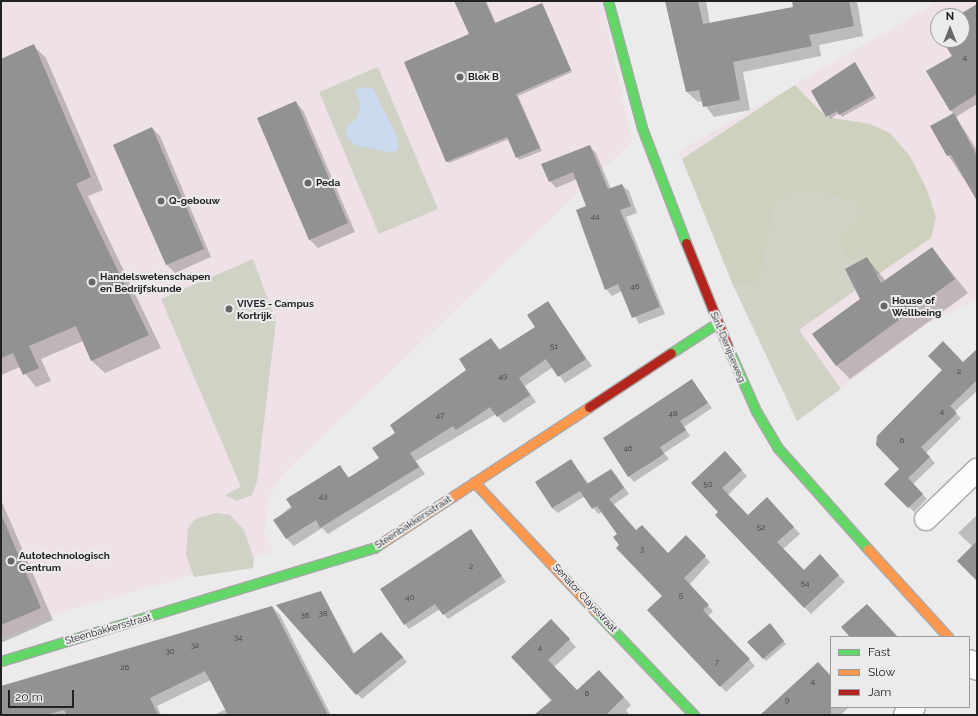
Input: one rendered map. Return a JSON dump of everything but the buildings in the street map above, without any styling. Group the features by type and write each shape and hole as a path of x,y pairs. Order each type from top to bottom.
{"street":[{"name":"Sint-Denijseweg","path":"608,1 642,128 717,323 756,411 778,448 947,636"},
{"name":"Steenbakkersstraat","path":"1,661 354,556 384,542 717,323"},
{"path":"926,519 977,470"},
{"name":"Senator Claysstraat","path":"474,482 694,715"},
{"path":"904,715 913,708"}],"shaded area":[{"name":"VIVES - Campus Kortrijk","path":"1,1 602,1 632,142 281,476 269,497 264,532 273,552 63,612 1,639"},
{"path":"939,1 977,1 977,299 927,324 797,421 678,152"},
{"path":"378,67 438,209 379,234 319,92","holes":["361,106 355,145 346,128 357,118"]},
{"path":"800,192 838,196 859,206 862,213 841,234 864,251 880,273 799,330 841,389 797,421 733,285 749,287 772,215 783,197"},
{"path":"253,259 276,321 257,481 252,495 237,501 225,495 241,487 161,299"},
{"path":"216,513 230,515 244,530 254,559 253,568 194,577 186,555 188,528 195,519"}],"green space":[{"path":"795,85 826,117 870,124 890,133 910,156 927,190 936,217 931,238 880,273 864,251 849,260 842,250 841,234 862,213 859,206 838,196 800,192 783,197 772,215 760,277 749,287 733,285 682,159"}],"water":[{"path":"364,87 373,89 398,139 398,149 392,153 355,145 347,137 346,128 357,118 361,106 355,90"}],"traffic: fast":[{"path":"608,1 642,128 686,243"},
{"path":"671,353 717,323"},
{"path":"729,350 756,411 778,448 868,549"},
{"path":"1,661 374,548 383,542"},
{"path":"596,612 694,715"}],"traffic: slow":[{"path":"383,542 589,407"},
{"path":"474,482 596,612"},
{"path":"868,549 947,636"}],"traffic: jam":[{"path":"686,243 729,350"},
{"path":"589,407 671,353"}],"place":[{"name":"Blok B","path":"460,77"},
{"name":"Peda","path":"308,183"},
{"name":"Q-gebouw","path":"161,201"},
{"name":"Handelswetenschapen en Bedrijfskunde","path":"92,282"},
{"name":"House of Wellbeing","path":"884,306"},
{"name":"VIVES - Campus Kortrijk","path":"229,309"},
{"name":"Autotechnologisch Centrum","path":"11,561"}]}
